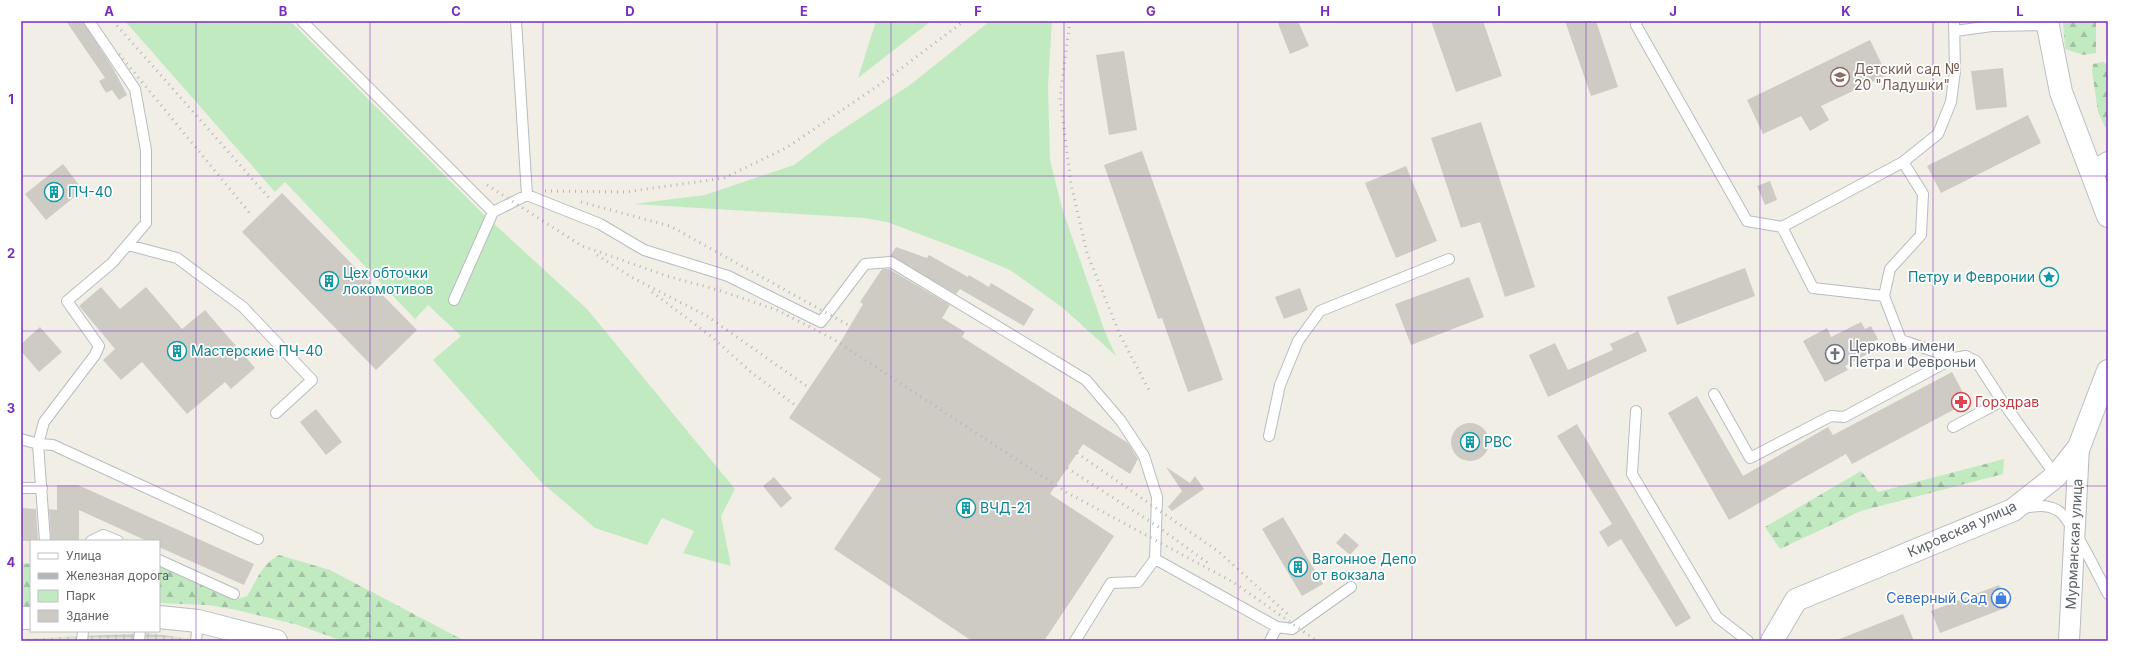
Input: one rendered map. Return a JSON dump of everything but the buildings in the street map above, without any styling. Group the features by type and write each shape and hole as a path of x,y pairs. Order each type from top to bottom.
{"main road":[{"path":"2047,23 2061,92 2100,168 2108,216"},
{"name":"Кировская улица","path":"1772,641 1796,600 2013,510 2056,476 2079,447 2108,371"},
{"path":"160,616 197,631 276,641"}],"street":[{"name":"Мурманская улица","path":"2069,641 2079,447"}],"lane":[{"path":"45,540 38,444 44,422 95,355 99,346 67,301 112,263 146,223 146,150 135,89 89,21"},
{"path":"302,21 493,212"},
{"path":"516,21 527,195"},
{"path":"1637,21 1636,25 1747,220 1782,227 1903,162 1938,134 1951,102 1955,71 1955,26 1992,26 2047,23"},
{"path":"1903,162 1924,194 1921,235 1890,269 1884,296 1901,340 1954,358"},
{"path":"454,300 493,212 527,195 600,224 644,250 728,276 821,322 865,264 891,262 1086,380 1121,421 1144,456 1157,497 1155,559 1138,582 1111,584 1075,641"},
{"path":"1782,227 1813,288 1884,296"},
{"path":"128,245 177,258 243,307 312,380 276,413"},
{"path":"1270,436 1280,385 1298,341 1320,311 1449,259"},
{"path":"1714,394 1750,458 1831,416 1844,417 1954,358 1966,356 1976,362 2056,476"},
{"path":"1953,427 2002,401"},
{"path":"1636,411 1632,474 1717,617 1748,641"},
{"path":"21,439 38,444 53,445 258,538"},
{"path":"21,488 42,488"},
{"path":"2013,510 2042,505 2059,510 2074,531 2108,594"},
{"path":"93,540 103,534 116,540"},
{"path":"1155,559 1277,627 1292,629 1351,587"},
{"path":"160,560 234,594"},
{"path":"1270,641 1277,627"}],"shaded area":[{"path":"149,633 205,641 21,641 21,639"}],"green space":[{"path":"125,21 290,21 480,211 587,309 735,489 721,516 731,566 683,553 694,531 662,518 647,545 595,528 541,482 433,360 461,336 428,305 415,319 285,182 275,192"},
{"path":"876,21 931,21 858,78"},
{"path":"990,21 1052,21 1048,86 1050,160 1062,208 1105,332 1116,356 1063,308 1010,270 887,222 864,218 633,204 705,195 794,165 828,139 910,85"},
{"path":"2063,21 2096,21 2096,53 2083,55 2065,49"},
{"path":"2103,62 2108,65 2108,127 2105,127 2098,112 2092,71 2093,64"},
{"path":"2004,459 2003,474 1861,511 1780,549 1765,527 1861,471 1878,492"},
{"path":"279,555 330,570 465,641 343,641 298,625 237,610 208,605 160,603 160,566 237,599 247,596 264,568"},
{"path":"21,563 30,564 30,606 21,609"}],"railway":[{"path":"113,21 270,199"},
{"path":"545,191 626,192 724,178 786,148 879,85 964,21"},
{"path":"1070,21 1060,97 1071,184 1087,253 1120,335 1150,392"},
{"path":"119,54 252,216"},
{"path":"487,185 582,246 667,276 718,290 777,310 833,339 1066,492 1233,582 1317,641"},
{"path":"581,202 670,226 850,326"},
{"path":"597,255 631,277 707,316 808,387"},
{"path":"652,292 712,337 752,373 795,405"},
{"path":"1077,453 1219,552 1291,617"},
{"path":"1067,468 1157,526 1208,563"}],"place":[{"name":"Детский сад № 20 \"Ладушки\"","path":"1840,77"},
{"name":"ПЧ-40","path":"54,192"},
{"name":"Петру и Февронии","path":"2049,277"},
{"name":"Цех обточки локомотивов","path":"329,281"},
{"name":"Мастерские ПЧ-40","path":"177,351"},
{"name":"Церковь имени Петра и Февроньи","path":"1835,354"},
{"name":"Горздрав","path":"1961,402"},
{"name":"РВС","path":"1470,442"},
{"name":"ВЧД-21","path":"966,508"},
{"name":"Вагонное Депо от вокзала","path":"1298,567"},
{"name":"Северный Сад","path":"2001,598"}]}
